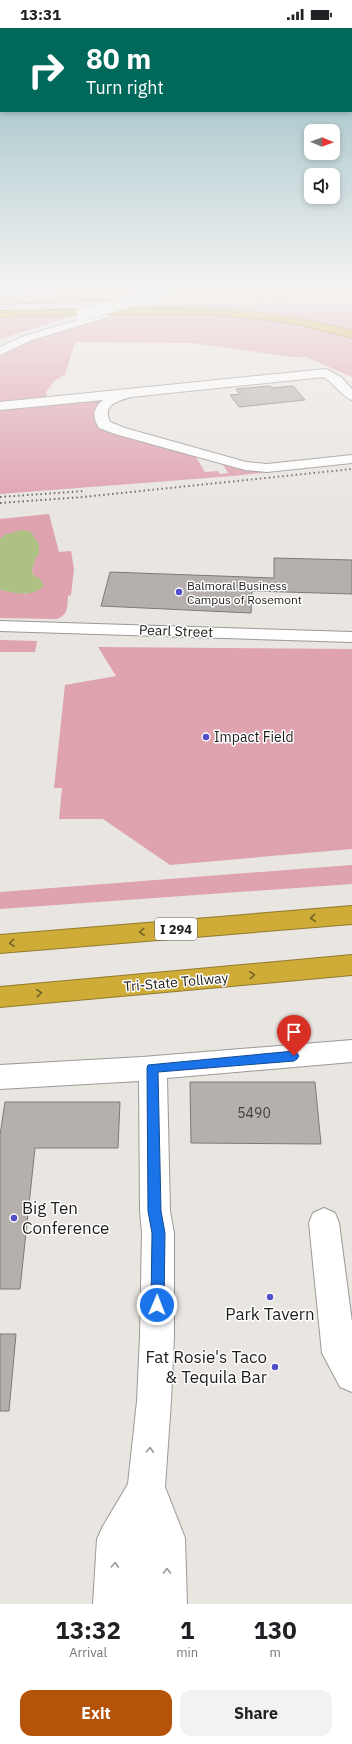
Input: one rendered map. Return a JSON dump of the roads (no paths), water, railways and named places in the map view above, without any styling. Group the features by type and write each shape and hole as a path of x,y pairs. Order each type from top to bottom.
{"highway":[{"name":"I 294","path":"0,944 352,915"},
{"name":"Tri-State Tollway","path":"0,997 284,972 352,964"},
{"path":"284,972 352,980"}],"street":[{"path":"0,406 326,373 337,380 352,396"},
{"path":"129,393 111,399 102,407 100,416 104,425 120,431 245,466 267,468 352,459"},
{"name":"Pearl Street","path":"0,626 352,637"},
{"path":"0,1077 147,1068 352,1051"},
{"path":"142,1604 142,1537 154,1401 157,1328 158,1233 148,1171 147,1068"},
{"path":"324,1223 339,1353 352,1375"},
{"path":"113,1604 116,1539 147,1488"},
{"path":"147,1488 166,1538 167,1604"}],"railway":[{"path":"0,503 83,497 352,469"},
{"path":"0,497 85,491"}],"place":[{"name":"Balmoral Business Campus of Rosemont","path":"179,592"},
{"name":"Impact Field","path":"206,737"},
{"name":"Big Ten Conference","path":"14,1218"},
{"name":"Park Tavern","path":"270,1297"},
{"name":"Fat Rosie's Taco & Tequila Bar","path":"275,1367"}]}
